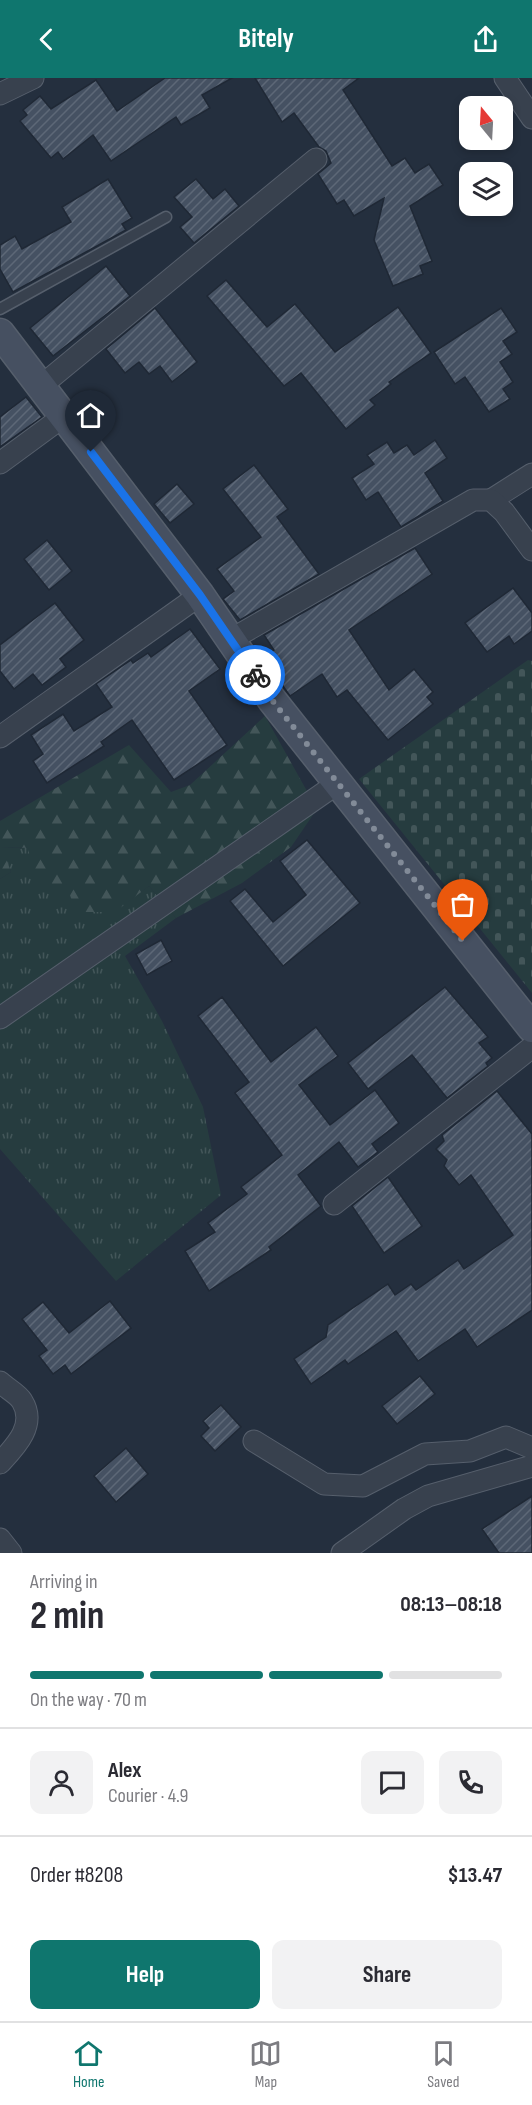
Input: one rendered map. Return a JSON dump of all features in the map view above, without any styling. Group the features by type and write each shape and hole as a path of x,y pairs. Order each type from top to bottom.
{"main road":[{"path":"0,333 200,595 272,700 532,1028"}],"street":[{"path":"0,94 33,78"},
{"path":"504,78 532,117"},
{"path":"41,386 316,159"},
{"path":"0,463 64,416"},
{"path":"232,639 473,500 491,500 532,474"},
{"path":"491,500 504,512 532,550"},
{"path":"0,737 200,595"},
{"path":"0,1018 338,783"},
{"path":"334,1204 532,1047"},
{"path":"0,1382 22,1401 27,1421 22,1439 0,1463"},
{"path":"254,1441 324,1484 363,1486 425,1454 470,1451 506,1437 532,1448"},
{"path":"342,1553 404,1509 428,1496 532,1466"},
{"path":"0,1539 11,1553"}],"lane":[{"path":"0,309 166,217"}],"green space":[{"path":"528,660 532,661 532,993 359,779"},
{"path":"265,716 317,809 291,847 242,883 176,918 149,886 115,912 76,912 66,884 35,884 28,848 2,847 11,872 0,879 0,821 129,745 171,792 190,785"},
{"path":"1,847 28,848 66,884 115,911 149,886 176,918 125,956 162,1021 203,1107 221,1195 116,1281 0,1149 0,879 11,872"}],"building":[{"path":"165,78 232,78 202,95 210,108 181,125 176,117 111,161 93,135 63,159 58,152 51,158 20,121 27,115 23,110 40,96 51,109 96,80 117,111"},
{"path":"255,78 359,78 343,90 392,166 405,158 415,173 429,164 443,185 410,206 432,261 420,266 423,274 393,286 374,240 384,198 354,216 344,200 337,204 318,174 331,163 326,151 319,147 294,113 282,122"},
{"path":"108,179 132,218 122,224 126,230 13,292 0,269 0,245 15,236 22,249 71,222 62,207"},
{"path":"196,179 213,199 225,189 239,206 194,243 180,227 192,217 174,197"},
{"path":"106,266 130,296 53,356 30,328"},
{"path":"226,280 267,327 295,304 335,352 398,307 431,353 389,382 391,384 370,400 375,405 346,429 301,373 284,386 207,296"},
{"path":"155,308 197,362 172,382 160,366 149,374 139,362 125,373 106,349"},
{"path":"501,308 517,332 503,341 512,354 500,362 513,382 503,389 510,399 489,412 465,377 455,384 434,352"},
{"path":"26,397 42,417 0,447 0,417"},
{"path":"435,440 447,458 425,473 443,501 401,527 378,492 366,500 352,478 374,464 367,455 387,442 394,453 407,445 414,455"},
{"path":"254,465 288,509 277,517 319,574 240,620 223,599 234,591 217,569 261,537 223,489"},
{"path":"177,484 194,504 170,523 154,504"},
{"path":"47,540 72,571 49,590 24,559"},
{"path":"415,548 432,574 349,630 389,690 414,669 433,692 427,697 433,704 388,740 347,690 337,697 322,674 290,696 263,658 274,650 264,635"},
{"path":"513,588 532,613 532,631 514,644 509,636 487,652 465,623"},
{"path":"55,603 84,640 60,659 66,667 42,685 33,674 14,689 0,671 0,645"},
{"path":"190,629 220,669 189,691 227,745 174,780 132,720 101,742 104,746 47,783 33,761 43,754 31,735 63,714 74,731 112,707 96,684 131,660 133,663 148,653 151,657"},
{"path":"307,840 360,903 283,966 230,901 245,889 273,922 306,895 280,861"},
{"path":"161,940 172,961 147,975 136,954"},
{"path":"445,987 488,1037 479,1043 492,1058 486,1063 488,1066 447,1098 412,1055 368,1089 348,1063"},
{"path":"222,997 271,1062 316,1027 338,1056 299,1085 330,1125 375,1090 399,1123 372,1144 378,1152 358,1167 339,1142 298,1175 321,1206 269,1247 271,1250 209,1291 185,1251 215,1232 208,1223 247,1194 241,1187 282,1155 235,1093 249,1082 198,1016"},
{"path":"497,1091 532,1134 532,1310 477,1347 465,1329 418,1361 396,1331 348,1364 345,1360 311,1384 294,1359 326,1337 328,1325 388,1284 395,1295 411,1284 416,1290 458,1260 464,1269 513,1235 471,1175 459,1185 444,1166 447,1160 436,1149 444,1141 442,1135"},
{"path":"388,1177 422,1226 384,1253 352,1206"},
{"path":"110,1301 131,1328 71,1374 65,1365 53,1374 39,1356 47,1350 22,1319 43,1302 69,1333"},
{"path":"420,1376 435,1394 397,1424 382,1406"},
{"path":"221,1405 241,1427 215,1451 201,1436 209,1428 203,1421"},
{"path":"126,1448 148,1474 116,1502 94,1476"},
{"path":"532,1496 532,1553 499,1553 482,1529"}],"way so far":[{"path":"255,675 272,700 463,941"}],"route":[{"path":"91,452 200,595 255,675"}]}
